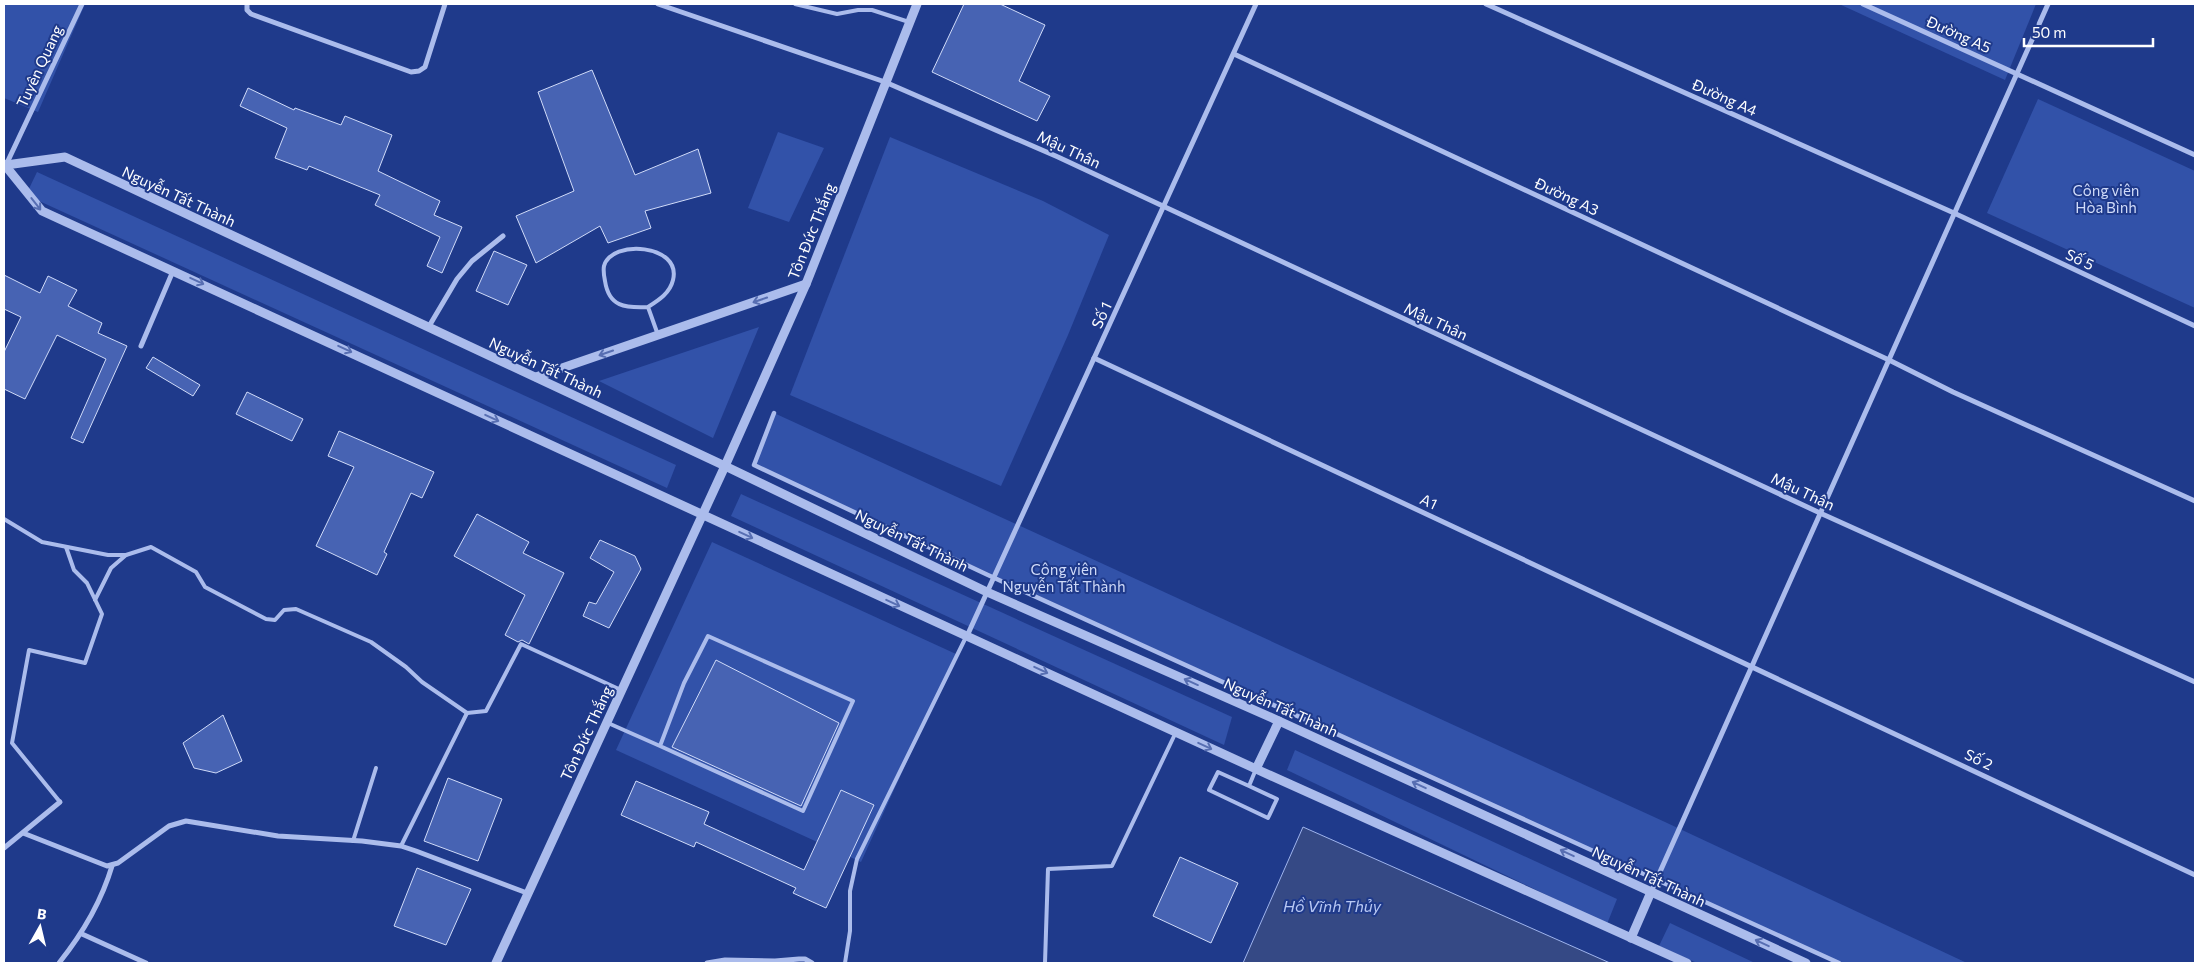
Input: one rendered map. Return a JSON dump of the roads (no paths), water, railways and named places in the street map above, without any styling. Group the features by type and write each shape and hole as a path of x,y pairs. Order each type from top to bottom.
{"street":[{"name":"Tuyên Quang","path":"4,166 82,4"},
{"path":"247,4 246,10 250,14 411,72 425,67 445,4"},
{"name":"Mậu Thân","path":"658,4 885,82 1058,157 1163,208 1820,513 2195,682"},
{"name":"Tôn Đức Thắng","path":"496,963 701,514 725,466 806,284 916,4"},
{"name":"Số 1","path":"967,636 1256,4"},
{"name":"Đường A4","path":"1486,4 1954,213"},
{"name":"Đường A5","path":"1863,4 2195,155"},
{"path":"1631,938 2048,4"},
{"name":"Đường A3","path":"1234,54 1889,360 1953,392 2195,502"},
{"name":"Nguyễn Tất Thành","path":"4,166 65,157 725,466 987,592 1279,721 1806,963"},
{"path":"4,166 42,211 174,270 1256,769 1687,963"},
{"name":"Số 5","path":"1954,213 2195,326"},
{"path":"428,328 457,279 472,262 503,236"},
{"path":"141,346 174,270"},
{"path":"536,377 806,284"},
{"name":"A1","path":"1094,358 1752,666"},
{"path":"774,413 754,465 994,578 1839,963"},
{"name":"Số 2","path":"1752,666 2195,875"},
{"path":"1256,769 1279,721"},
{"path":"4,848 60,802"},
{"path":"59,963 82,934 103,893 112,866 169,826 186,821 278,836 401,846 527,893"},
{"path":"23,833 101,865 112,866"},
{"path":"82,934 146,963"},
{"path":"707,963 725,960 775,961 799,959 805,959 812,963"}],"lane":[{"path":"795,4 837,14 858,10 872,10 909,22"},
{"path":"638,249 656,251 670,260 674,269 674,278 670,289 658,301 648,307 624,306 613,301 608,294 603,269 606,261 613,254 638,249"},
{"path":"648,307 658,335"},
{"path":"4,519 42,542 108,556 126,555 151,547 196,572 205,587 266,619 274,620 284,610 296,609 371,642 406,667 422,682 467,713 486,711 521,644 621,690"},
{"path":"60,802 12,744 29,650 85,663 102,614 87,583 74,570 66,547"},
{"path":"95,600 111,568 126,555"},
{"path":"606,722 803,811 853,702 708,636 684,683 660,746"},
{"path":"845,963 851,914 850,891 857,859 967,636"},
{"path":"401,846 467,713"},
{"path":"1044,963 1048,868 1112,866 1176,732"},
{"path":"353,841 376,768"},
{"path":"1249,786 1256,769"},
{"path":"1218,772 1249,786 1277,799 1268,818 1210,790 1218,772"}],"water":[{"name":"Hồ Vĩnh Thủy","path":"1303,827 1610,963 1243,963"}],"park label":[{"name":"Công viên Hòa Bình","path":"2106,198"},
{"name":"Công viên Nguyễn Tất Thành","path":"1064,578"}]}
